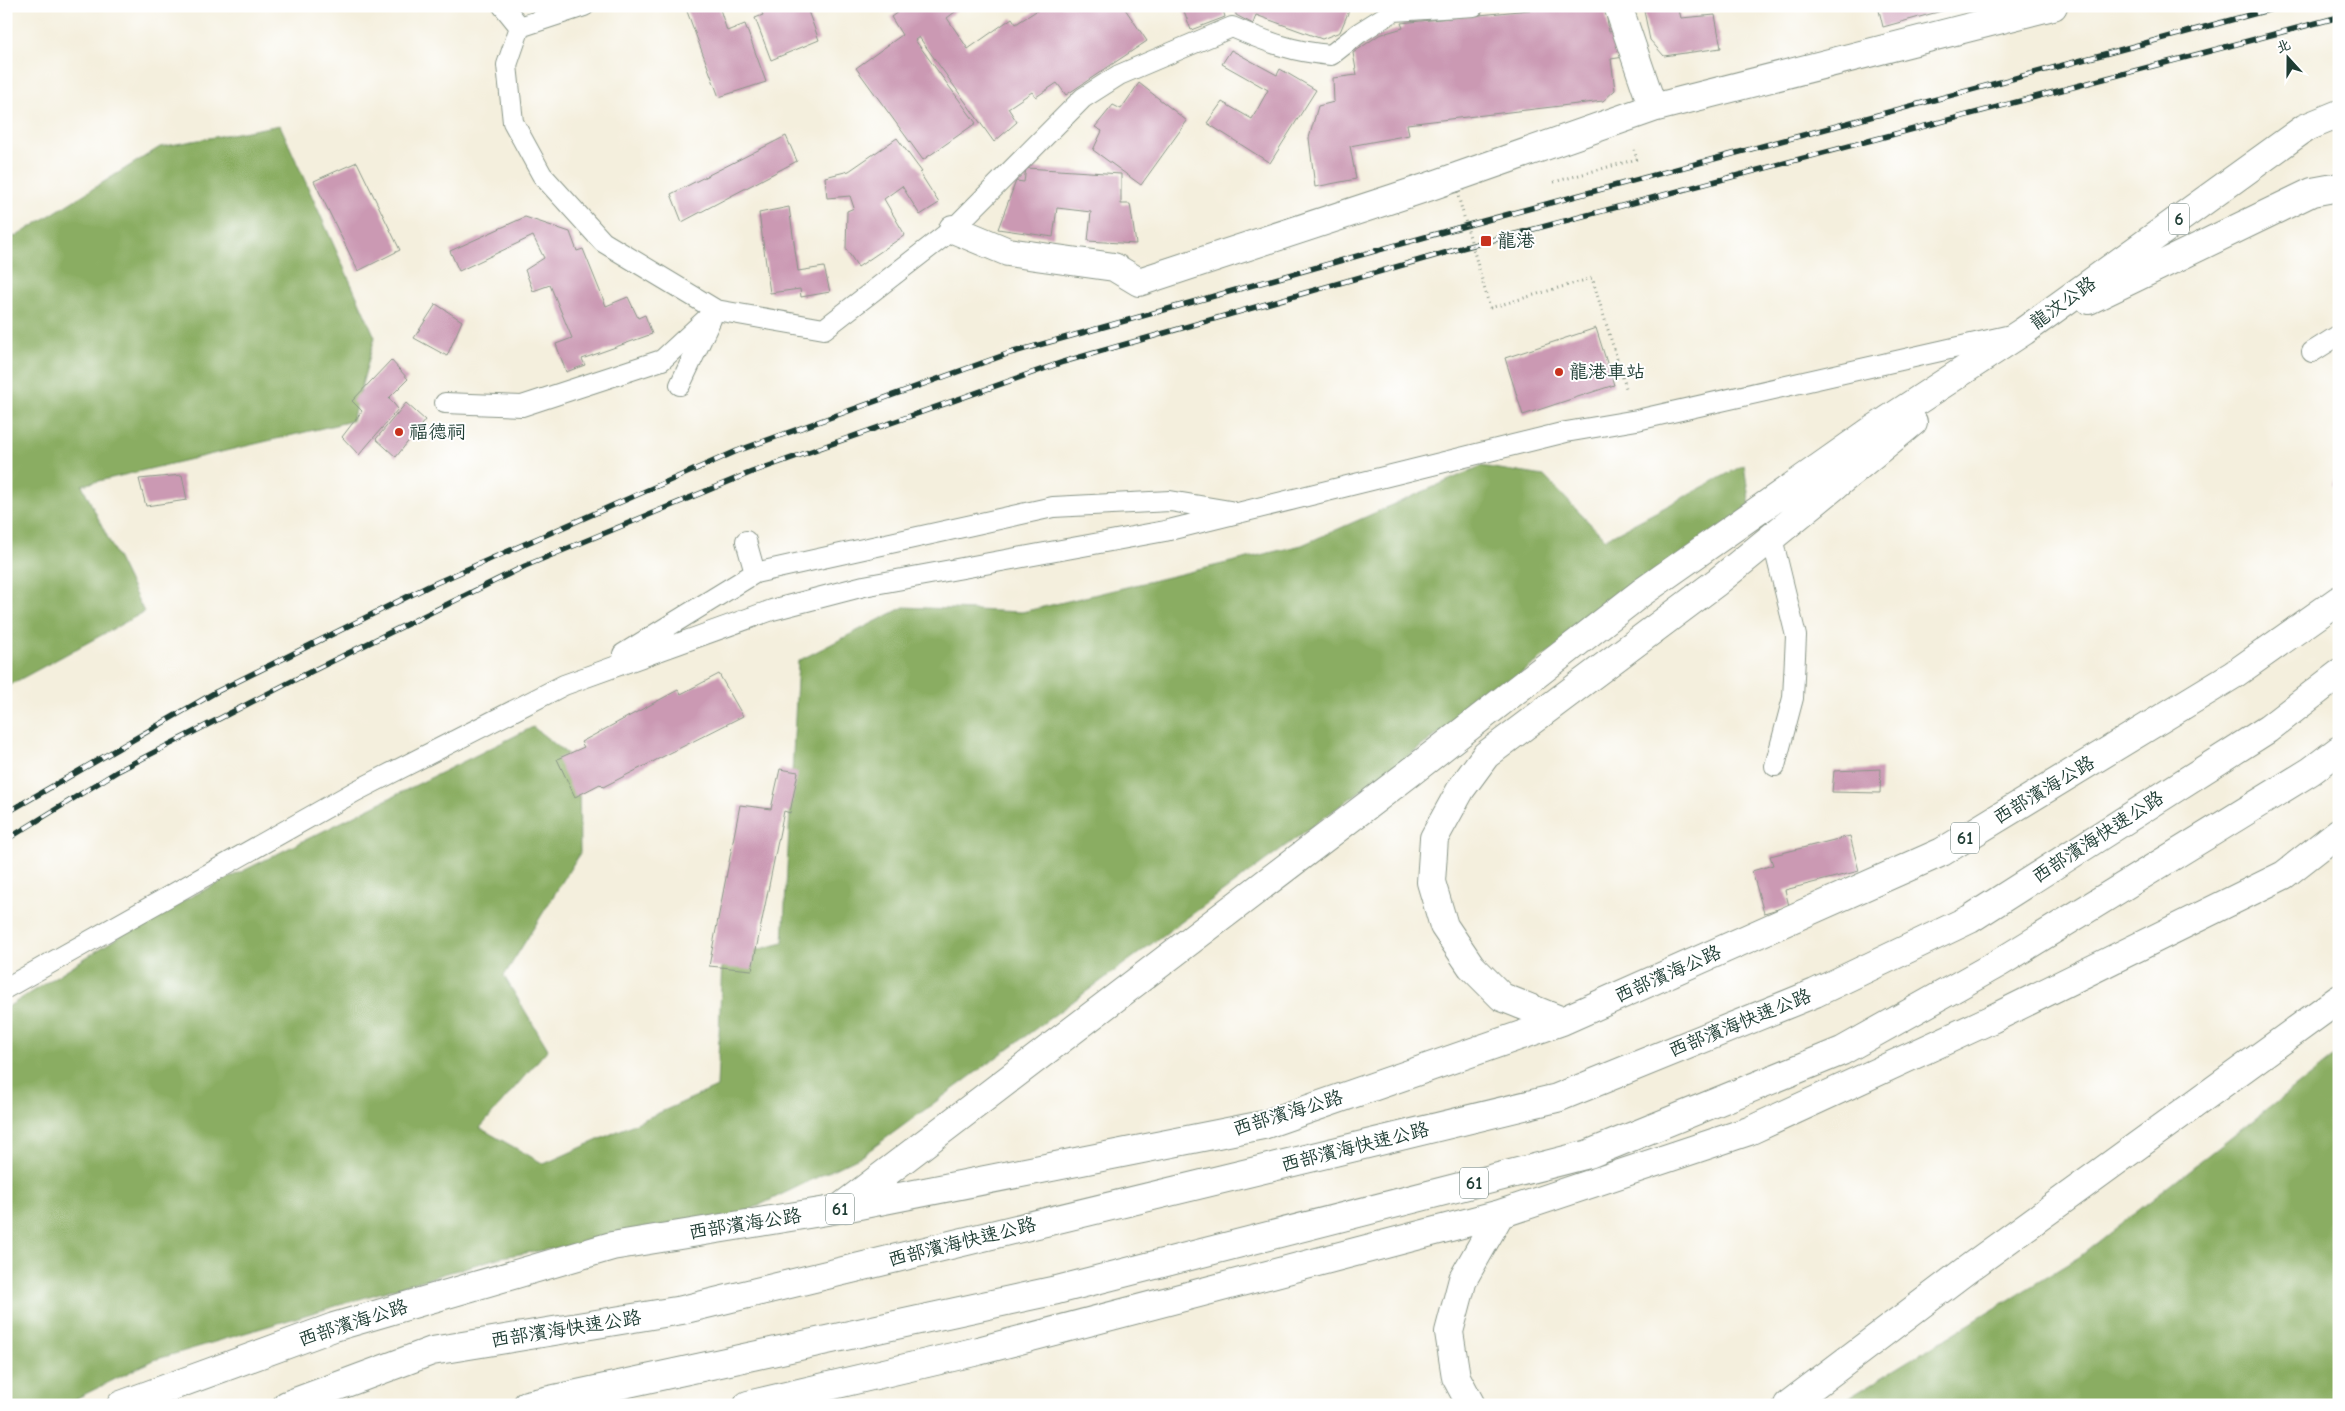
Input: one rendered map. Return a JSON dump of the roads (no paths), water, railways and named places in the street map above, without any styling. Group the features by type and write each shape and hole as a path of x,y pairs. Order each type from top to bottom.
{"main road":[{"path":"1618,6 1653,108"},
{"path":"953,229 1008,252 1114,267 1139,282 1428,187 1653,108 2053,6"},
{"name":"龍汶公路","path":"2024,332 2305,128 2339,114"},
{"name":"龍汶公路","path":"2024,332 2312,192 2339,186"},
{"path":"1562,1021 1502,997 1471,966 1444,926 1431,882 1434,838 1461,789 1486,755 1717,582 2024,332"},
{"path":"839,1209 1411,772 1641,592 1871,431 2024,332"},
{"name":"西部濱海公路","path":"121,1405 334,1327 612,1246 839,1209 1263,1125 1562,1021 1942,852 2233,675 2339,600"},
{"name":"西部濱海快速公路","path":"287,1405 432,1351 682,1310 1557,1098 1815,993 1970,919 2268,729 2339,674"},
{"name":"61","path":"527,1405 1057,1290 1588,1154 1842,1051 1999,963 2311,771 2339,750"},
{"name":"61","path":"748,1405 978,1351 1500,1214 1749,1131 1992,1019 2284,875 2339,832"},
{"path":"1788,1405 1965,1272 2339,999"},
{"path":"1471,1405 1456,1377 1449,1332 1463,1279 1500,1214"}],"lane":[{"path":"503,6 520,28"},
{"path":"520,28 584,6"},
{"path":"520,28 507,65 514,122 542,175 603,242 716,310 824,329 953,229 1083,98 1119,75 1176,49 1232,27 1267,42 1303,53 1331,54 1359,33 1394,11 1474,6"},
{"path":"680,385 716,310"},
{"path":"445,402 522,406 662,360 716,310"},
{"path":"564,686 772,610 864,586 1166,531 1566,432 1637,420 2024,332"},
{"path":"2312,352 2339,335"},
{"path":"6,988 356,791 564,686 640,645 755,573 1054,507 1170,501 1239,513"},
{"path":"1772,538 1796,636 1793,698 1775,766"},
{"path":"746,541 755,573"}],"railway":[{"path":"6,813 216,692 429,586 737,451 1010,353 1461,227 2283,6"},
{"path":"6,840 118,771 304,675 525,566 752,472 1063,362 1462,248 2339,17"}],"place":[{"name":"龍港","path":"1486,241"},
{"name":"龍港車站","path":"1559,372"},
{"name":"福德祠","path":"399,432"}]}
